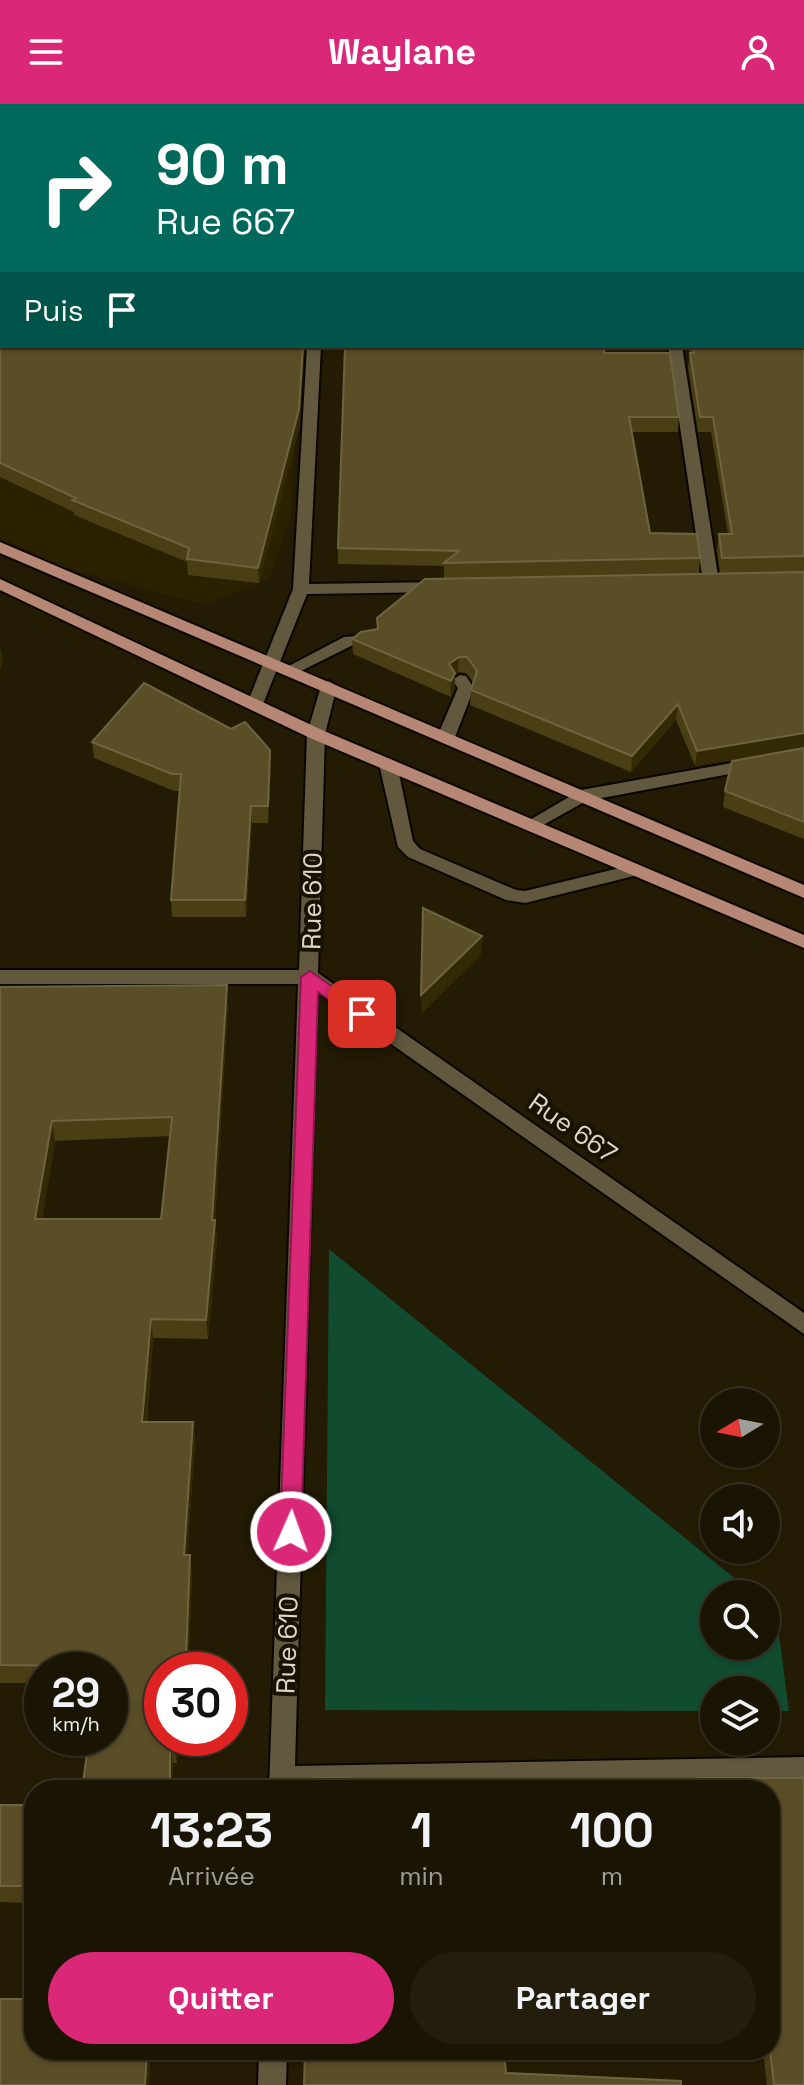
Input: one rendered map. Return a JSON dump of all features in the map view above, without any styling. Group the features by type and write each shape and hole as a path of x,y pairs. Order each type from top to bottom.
{"main road":[{"path":"0,547 804,892"},
{"path":"0,584 316,734 804,942"}],"street":[{"path":"255,704 283,666 301,589 314,348"},
{"path":"675,348 711,582"},
{"path":"301,589 459,586"},
{"path":"283,666 350,640 370,640"},
{"path":"446,737 466,688 460,680"},
{"name":"Rue 610","path":"282,1780 316,734 329,686"},
{"path":"530,825 581,796 804,755"},
{"path":"388,764 404,843 414,853 513,896 525,897 636,870"},
{"path":"0,977 310,977"},
{"name":"Rue 667","path":"310,977 804,1325"},
{"path":"421,1780 804,1769"},
{"path":"272,2085 273,2060"}],"shaded area":[{"path":"0,348 299,348 291,515 269,579 205,605 59,566 0,537"}],"green space":[{"path":"329,1249 700,1550 700,1564 717,1564 737,1580 700,1580 700,1660 780,1660 780,1642 789,1711 780,1711 780,1676 700,1676 700,1711 325,1710"}],"building":[{"path":"0,348 303,348 299,409 258,568 187,559 189,548 72,500 76,498 0,463"},
{"path":"345,348 604,348 604,353 670,353 679,417 629,417 650,533 697,534 700,558 444,563 459,551 338,548"},
{"path":"693,348 804,348 804,556 722,558 719,534 732,534 713,417 700,417 690,353 694,353"},
{"path":"804,572 804,733 697,751 678,704 632,756 471,690 477,671 467,657 459,657 449,664 455,673 451,681 352,639 361,632 378,629 377,618 425,579"},
{"path":"144,683 231,729 245,722 270,750 268,806 251,806 245,900 171,900 181,774 172,774 92,742"},
{"path":"804,748 804,822 725,791 732,761"},
{"path":"423,908 482,936 421,995"},
{"path":"227,985 212,1220 215,1220 206,1320 151,1319 142,1422 193,1422 184,1555 190,1555 186,1652 144,1652 144,1756 170,1756 170,1780 83,1780 87,1756 128,1756 128,1652 24,1652 24,1665 0,1665 0,987","holes":["172,1117 161,1219 35,1219 52,1121"]},
{"path":"320,1778 396,1780 320,1780"},
{"path":"804,1778 804,2085 774,2085 771,2060 780,2060 780,1780 698,1780"},
{"path":"0,1805 24,1805 24,1886 0,1886"},
{"path":"0,1999 24,1999 24,2060 146,2060 145,2085 0,2085"},
{"path":"305,2060 505,2060 506,2073 681,2081 681,2085 304,2085"}],"route":[{"path":"291,1532 310,977 362,1014"}]}
